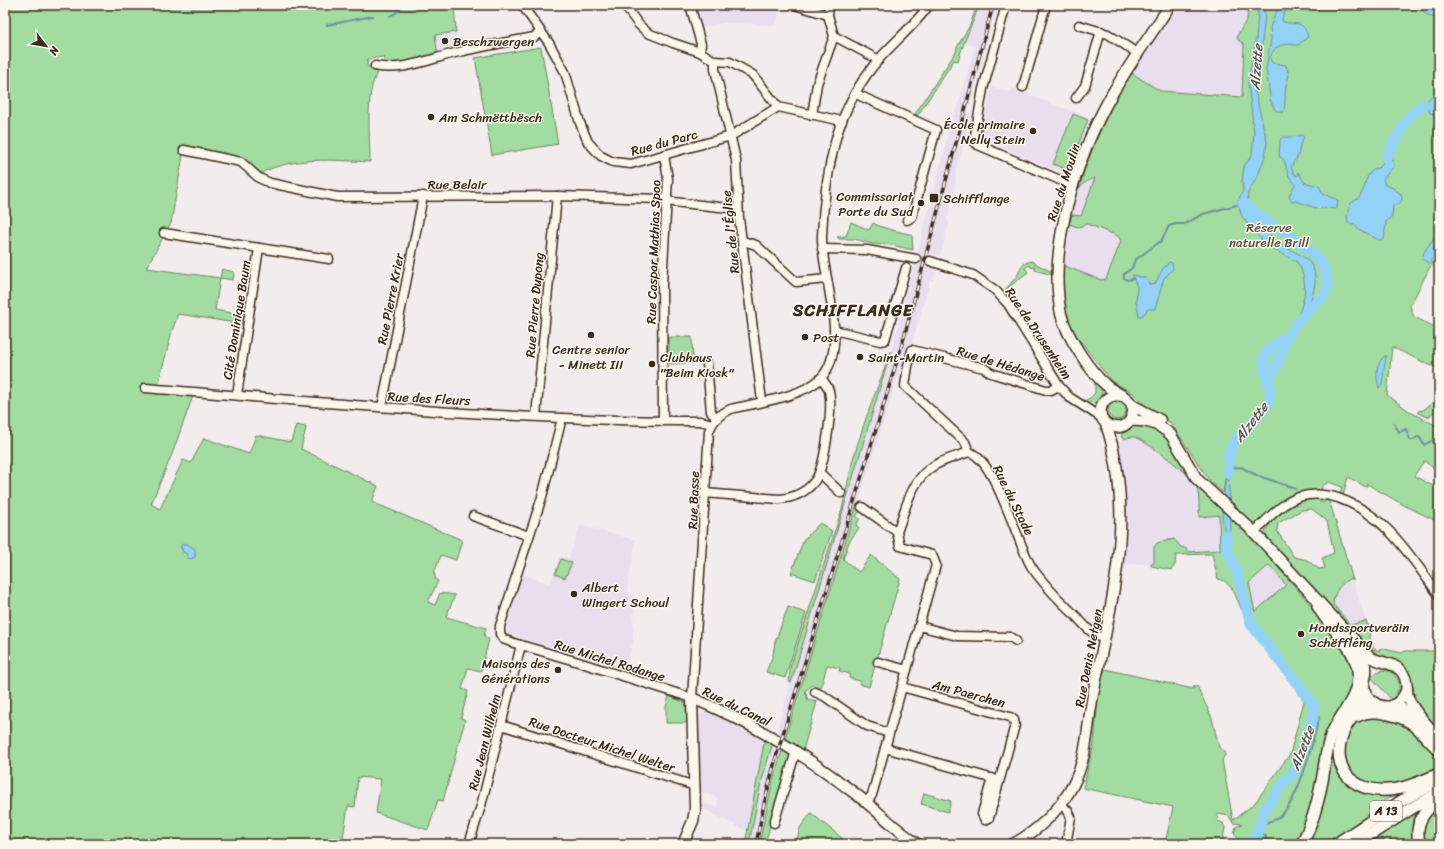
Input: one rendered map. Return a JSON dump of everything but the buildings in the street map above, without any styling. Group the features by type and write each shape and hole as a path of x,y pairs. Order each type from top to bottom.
{"highway":[{"name":"A 13","path":"1318,606 1324,619 1349,647 1358,670 1358,681 1355,695 1345,719 1339,740 1340,763 1346,774 1359,785 1372,790 1401,788 1439,774"},
{"name":"A 13","path":"1302,844 1315,814 1332,734 1366,692"},
{"name":"A 13","path":"1345,719 1367,704 1374,703"},
{"path":"1345,719 1370,712 1397,715 1407,719 1418,727 1439,749"},
{"name":"A 13","path":"1336,844 1404,800 1439,781"},
{"name":"A 13","path":"1354,844 1439,793"},
{"name":"A 13","path":"1420,844 1417,833 1421,818 1426,810 1439,800"}],"main road":[{"name":"Rue du Moulin","path":"1098,377 1070,336 1062,316 1058,294 1057,265 1061,233 1074,186 1099,120 1137,53 1170,5"},
{"path":"1098,377 1109,388 1122,396 1132,405 1161,421 1174,432 1193,463 1220,499"},
{"path":"1098,377 1104,390 1104,402 1101,408 1104,421 1114,428 1127,424 1150,421 1171,435 1197,479 1254,532 1370,657 1377,662 1400,669 1407,681 1408,699 1439,738"},
{"path":"1104,402 1113,396 1122,396"},
{"path":"1114,448 1133,413 1132,405"},
{"name":"Rue Denis Netgen","path":"1013,844 1035,830 1060,804 1074,785 1085,751 1092,700 1117,578 1120,544 1121,511 1114,448 1104,421"},
{"path":"1281,561 1360,656 1366,668 1366,692 1374,703 1387,706 1394,705 1411,714 1439,749"},
{"path":"1365,679 1374,667 1387,664"},
{"path":"1394,705 1404,695 1407,688"},
{"path":"683,844 693,821 695,810 692,698"},
{"name":"Rue du Canal","path":"692,698 771,736 796,751"},
{"path":"796,751 832,776 866,803 910,842"}],"street":[{"name":"Rue du Parc","path":"522,5 541,32 565,72 588,142 601,156 613,162 624,164 664,155 731,136 778,107"},
{"path":"624,5 639,25 656,37 700,52 715,61 730,62 753,75 778,107 842,121"},
{"path":"690,5 701,44 700,52"},
{"path":"795,5 828,14"},
{"path":"812,115 817,84 834,36 828,14 829,5"},
{"path":"707,363 711,412 714,421 731,409 799,391 813,385 827,371 832,355 834,330 822,249 824,209 830,167 842,121 856,94 879,60 912,26 929,5"},
{"path":"1006,5 983,89 974,140 978,144 1074,186"},
{"path":"1023,87 1046,5"},
{"path":"1078,25 1101,31 1137,53"},
{"path":"1076,98 1085,86 1101,31"},
{"path":"375,66 388,68 438,58 458,52 534,37 541,32"},
{"path":"834,36 879,60"},
{"name":"Rue de l'Église","path":"715,61 715,69 736,160 738,209 762,401"},
{"path":"856,94 936,130 912,217 907,220"},
{"name":"Rue Belair","path":"184,150 241,162 259,178 270,183 317,194 354,198 423,196 557,196 668,200 673,202 738,209"},
{"name":"Rue Caspar Mathias Spoo","path":"663,421 662,284 668,200 668,179 664,155"},
{"name":"Rue Pierre Krier","path":"382,407 423,196"},
{"name":"Rue Pierre Dupong","path":"536,416 557,196"},
{"name":"Cité Dominique Baum","path":"164,233 329,259"},
{"path":"743,241 756,245 796,282 827,279"},
{"name":"Cité Dominique Baum","path":"237,395 259,248"},
{"path":"822,249 849,248 868,250 916,259"},
{"name":"Rue de Drusenheim","path":"930,261 962,271 983,280 995,290 1008,304 1059,386 1069,397 1104,421"},
{"path":"834,330 880,341 885,340 906,268"},
{"name":"Rue de Hédange","path":"912,350 984,368 991,373 1046,390 1051,390 1059,386"},
{"name":"Rue du Stade","path":"912,350 908,366 906,386 964,442 969,452 978,457 997,486 1032,566 1058,598 1094,634 1104,638"},
{"path":"704,493 769,499 789,498 807,488 820,473 827,427 829,397 828,387 821,378"},
{"name":"Rue des Fleurs","path":"145,388 382,407 562,418 714,421"},
{"path":"1081,404 1104,402"},
{"path":"473,516 529,536 542,497 562,418"},
{"name":"Rue Basse","path":"692,698 705,515 704,493 709,431 714,421"},
{"path":"866,803 872,795 936,564 935,558 926,553 900,546 897,532 912,490 922,475 939,463 969,452"},
{"path":"820,473 842,493"},
{"path":"1254,532 1281,507 1299,497 1318,494 1340,499 1360,508 1384,525 1394,535 1439,595"},
{"path":"862,506 897,532"},
{"name":"Rue Michel Rodange","path":"529,536 500,626 500,634 503,639 692,698"},
{"path":"919,626 957,636 1010,637 1016,641"},
{"name":"Rue Jean Wilhelm","path":"469,844 481,806 521,645"},
{"path":"878,662 907,670"},
{"name":"Am Paerchen","path":"885,748 996,779 1015,725 1014,720 1010,717 902,687"},
{"path":"815,692 824,696 862,723 889,733"},
{"name":"Rue Docteur Michel Welter","path":"500,725 695,786"},
{"path":"774,823 796,751"},
{"path":"1060,804 1068,811 1071,817 1066,844"}],"shaded area":[{"path":"695,5 781,5 776,26 723,23 702,28"},
{"path":"979,5 997,5 968,112 972,113 956,172 955,190 947,220 949,223 940,256 932,254 928,267 936,269 933,281 930,280 912,344 908,343 785,738 776,732 896,333 954,113 957,109 975,46 963,42 972,26"},
{"path":"1176,5 1248,5 1247,19 1237,36 1244,44 1243,98 1160,91 1130,72"},
{"path":"456,32 458,52 438,58 435,35"},
{"name":"École primaire Nelly Stein","path":"992,87 1009,92 1014,88 1057,106 1090,117 1067,175 980,137"},
{"path":"1099,176 1121,241 1106,279 1101,280 1062,265 1066,234 1079,188 1087,181"},
{"path":"1129,437 1139,439 1166,457 1195,482 1197,490 1219,515 1220,550 1154,553 1154,563 1119,565 1113,448 1118,447 1120,442"},
{"name":"Albert Wingert Schoul","path":"580,525 636,540 627,590 634,598 633,642 624,671 506,633 523,574 550,584 561,556 569,558"},
{"path":"1269,565 1287,585 1255,612 1249,583"},
{"path":"1351,578 1353,580 1366,621 1350,625 1333,604 1334,597 1340,585"},
{"path":"705,711 709,711 765,738 747,831 701,808 701,804 717,806 718,798 701,792 698,716"},
{"path":"773,742 783,748 773,780 759,844 749,844 760,787"}],"green space":[{"path":"5,5 454,5 456,32 435,35 438,58 387,68 383,57 368,59 367,65 377,73 373,82 370,104 370,162 313,160 286,164 259,174 251,166 252,162 241,162 184,150 171,223 146,268 220,278 215,310 243,315 242,324 178,314 172,331 156,393 193,396 172,454 151,504 160,509 183,460 191,463 204,438 249,454 256,435 291,442 296,425 306,427 301,449 378,486 372,502 462,540 456,560 441,555 434,573 436,580 438,581 428,602 435,605 440,593 455,595 446,617 486,628 484,636 489,639 481,671 468,668 462,689 468,691 461,718 465,720 443,801 438,800 428,830 376,813 381,779 358,777 355,807 348,806 342,844 5,844","holes":["187,544 194,549 195,557 183,552 181,547"]},
{"path":"977,5 979,5 958,61 954,60 918,115 915,114 957,50 956,49 970,25"},
{"name":"Réserve naturelle Brill","path":"1248,5 1439,5 1439,256 1430,267 1410,306 1414,317 1439,329 1439,368 1427,364 1392,347 1387,395 1412,413 1439,427 1439,469 1435,469 1424,461 1414,476 1439,489 1439,522 1409,508 1367,484 1366,487 1348,477 1343,495 1340,494 1342,487 1329,482 1322,486 1321,491 1298,493 1260,522 1250,522 1237,510 1238,508 1229,499 1228,461 1223,493 1210,481 1171,423 1150,411 1133,393 1112,382 1072,330 1066,315 1063,297 1062,265 1101,280 1106,279 1121,241 1118,236 1087,224 1078,227 1069,224 1072,215 1081,216 1095,178 1087,181 1079,188 1089,158 1101,129 1130,72 1160,91 1242,97 1244,44 1238,40 1237,36 1247,19"},
{"path":"541,47 558,144 492,155 475,58"},
{"path":"1073,114 1088,120 1068,170 1053,164"},
{"path":"851,222 869,230 873,223 888,229 912,235 913,250 891,245 872,244 855,239 839,239 837,237 846,236"},
{"path":"1031,261 1050,271 1052,275 1035,270 1035,266 1032,268 1029,265 1025,268 1028,272 1005,290 1017,276 1023,264"},
{"path":"222,269 234,272 233,280 220,278"},
{"path":"669,337 692,337 693,363 669,364"},
{"path":"891,351 791,683 789,682 790,668 842,509 853,459 866,418"},
{"path":"1095,381 1102,390 1101,399 1095,403 1084,401 1095,393"},
{"path":"1439,398 1436,409 1428,417 1418,413 1418,411 1423,410"},
{"path":"1117,402 1123,405 1126,411 1123,417 1117,420 1111,417 1108,411 1111,405"},
{"path":"1140,423 1164,432 1195,482 1223,510 1227,547 1229,517 1263,550 1316,611 1345,650 1352,665 1354,682 1342,711 1311,812 1298,844 1256,844 1255,838 1252,844 1242,844 1234,833 1236,827 1242,824 1233,823 1229,816 1218,814 1217,821 1223,823 1225,828 1222,844 1165,844 1173,807 1083,788 1094,744 1099,685 1105,669 1193,689 1194,686 1197,686 1212,718 1219,747 1226,753 1222,760 1233,820 1254,804 1290,754 1304,701 1249,626 1233,590 1225,581 1218,579 1212,554 1176,555 1175,565 1171,570 1151,566 1151,563 1154,563 1154,547 1157,543 1174,539 1181,547 1187,549 1187,552 1220,550 1219,515 1199,517 1198,491 1191,478 1166,457 1146,443 1133,437 1122,438 1121,436 1126,429","holes":["1269,565 1286,585 1255,612 1249,583"]},
{"path":"1309,499 1320,499 1320,502 1323,503 1325,499 1330,503 1353,580 1351,578 1347,580 1336,592 1333,604 1350,625 1366,621 1368,626 1370,625 1369,638 1374,649 1379,651 1380,648 1402,653 1405,651 1439,651 1439,731 1424,714 1415,698 1411,677 1404,666 1396,660 1379,656 1370,650 1330,605 1317,595 1270,544 1271,542 1265,533 1267,527 1277,516 1290,507","holes":["1312,509 1327,521 1334,553 1322,558 1325,568 1319,569 1307,560 1294,557 1277,531 1278,523 1302,510"]},
{"path":"857,504 861,510 856,516 860,519 856,525 859,528 849,542 843,559 859,572 871,555 900,579 869,687 859,684 860,681 849,678 850,674 839,671 840,668 827,665 821,687 812,685 805,691 808,700 817,702 803,750 785,738"},
{"path":"820,523 832,531 815,581 791,573 804,539"},
{"path":"561,559 572,563 565,578 555,574"},
{"path":"788,607 806,613 785,678 766,672"},
{"path":"1382,670 1390,672 1397,678 1399,689 1392,700 1371,677"},
{"path":"669,696 686,703 687,723 666,723 666,707"},
{"path":"1362,716 1397,717 1435,751 1433,753 1439,759 1439,769 1405,783 1390,786 1367,784 1357,778 1351,772 1347,764 1343,747 1347,731 1355,720"},
{"path":"765,738 773,742 760,787 749,844 745,844"},
{"path":"1333,743 1335,743 1345,776 1388,793 1389,798 1373,808 1371,813 1326,844 1306,844"},
{"path":"783,748 790,754 765,844 759,844 773,780"},
{"path":"924,793 951,801 948,812 921,804"},
{"path":"1439,804 1438,844 1423,844 1423,824"},
{"path":"1416,812 1419,816 1416,844 1371,844 1370,841"},
{"path":"811,813 848,844 796,844 800,828"}],"water":[{"path":"1256,5 1261,5 1265,14 1261,51 1254,87 1267,142 1265,156 1259,173 1248,193 1247,203 1261,227 1271,235 1273,242 1304,257 1311,264 1315,273 1315,284 1308,307 1295,329 1283,345 1272,344 1285,336 1296,320 1303,300 1304,281 1302,271 1297,262 1269,247 1254,232 1241,215 1238,201 1243,191 1242,182 1244,166 1252,155 1254,132 1248,83 1256,39 1258,14"},
{"path":"1279,5 1289,5 1283,15 1282,21 1300,25 1306,31 1308,37 1298,45 1288,44 1277,47 1270,58 1272,63 1286,65 1289,76 1286,86 1285,105 1282,113 1275,110 1271,102 1266,69 1271,39 1270,27"},
{"path":"1424,5 1432,5 1439,9 1439,20 1426,14 1422,10"},
{"path":"1439,92 1439,109 1434,114 1430,113 1428,108 1424,105 1432,95"},
{"path":"1301,135 1304,137 1300,145 1298,156 1291,167 1294,174 1297,176 1298,172 1304,182 1319,186 1323,194 1338,200 1337,208 1335,209 1322,207 1319,209 1296,201 1292,202 1289,196 1295,184 1289,176 1284,160 1279,156 1280,140 1283,137"},
{"path":"1386,158 1393,161 1394,166 1383,179 1385,185 1393,188 1401,194 1402,200 1398,205 1393,205 1392,216 1386,222 1384,240 1379,240 1360,230 1354,224 1348,223 1347,216 1350,204 1360,196 1368,175 1380,167"},
{"path":"1437,234 1439,234 1439,251 1429,263 1422,259 1424,252"},
{"path":"1169,262 1172,263 1173,269 1164,278 1155,309 1148,309 1142,316 1139,316 1136,301 1137,287 1132,275 1146,278 1150,285 1155,284 1162,270"},
{"path":"1386,355 1382,384 1379,388 1377,379 1378,365"},
{"path":"1228,458 1230,527 1227,550 1222,514"},
{"path":"182,544 187,544 195,549 195,557 191,559 188,558 187,554 183,552 181,547"}],"waterway":[{"path":"390,16 399,11"},
{"path":"327,25 373,16"},
{"path":"1386,158 1407,121 1424,105"},
{"path":"1243,203 1253,212 1309,250 1320,262 1326,274 1327,287 1324,296 1314,303 1296,324"},
{"path":"1133,279 1127,280 1124,278 1124,274 1132,268 1135,260 1161,241 1169,226 1184,224 1203,214 1240,204"},
{"name":"Alzette","path":"1228,472 1228,461 1231,447 1238,436 1265,408 1269,400 1270,391 1268,380 1277,366 1286,338 1291,332"},
{"path":"1268,380 1264,365 1265,354 1272,346 1285,339"},
{"path":"1394,423 1399,432 1406,429 1410,440 1413,440 1419,436 1424,445 1433,440 1439,453"},
{"path":"1228,468 1241,467 1256,475 1296,489"},
{"name":"Alzette","path":"1226,535 1227,550 1236,569 1251,624 1314,705 1313,718 1295,771 1283,784 1264,811 1258,833 1252,844"},
{"path":"1261,824 1278,818 1286,810 1292,800 1304,772 1319,718 1314,705"},
{"path":"1258,833 1266,836 1265,844"}],"tunnel":[{"path":"916,259 930,261"}],"railway":[{"path":"756,844 776,757 903,341 993,5"}],"place":[{"name":"Beschzwergen","path":"445,41"},
{"name":"Am Schmëttbësch","path":"431,117"},
{"name":"École primaire Nelly Stein","path":"1033,131"},
{"name":"Schifflange","path":"934,198"},
{"name":"Commissariat Porte du Sud","path":"921,203"},
{"name":"Centre senior - Minett III","path":"591,335"},
{"name":"Post","path":"805,337"},
{"name":"Saint-Martin","path":"860,357"},
{"name":"Clubhaus \"Beim Kiosk\"","path":"652,364"},
{"name":"Albert Wingert Schoul","path":"574,594"},
{"name":"Hondssportveräin Schëffléng","path":"1301,634"},
{"name":"Maisons des Générations","path":"558,670"}],"district":[{"name":"SCHIFFLANGE","path":"853,310"}]}
